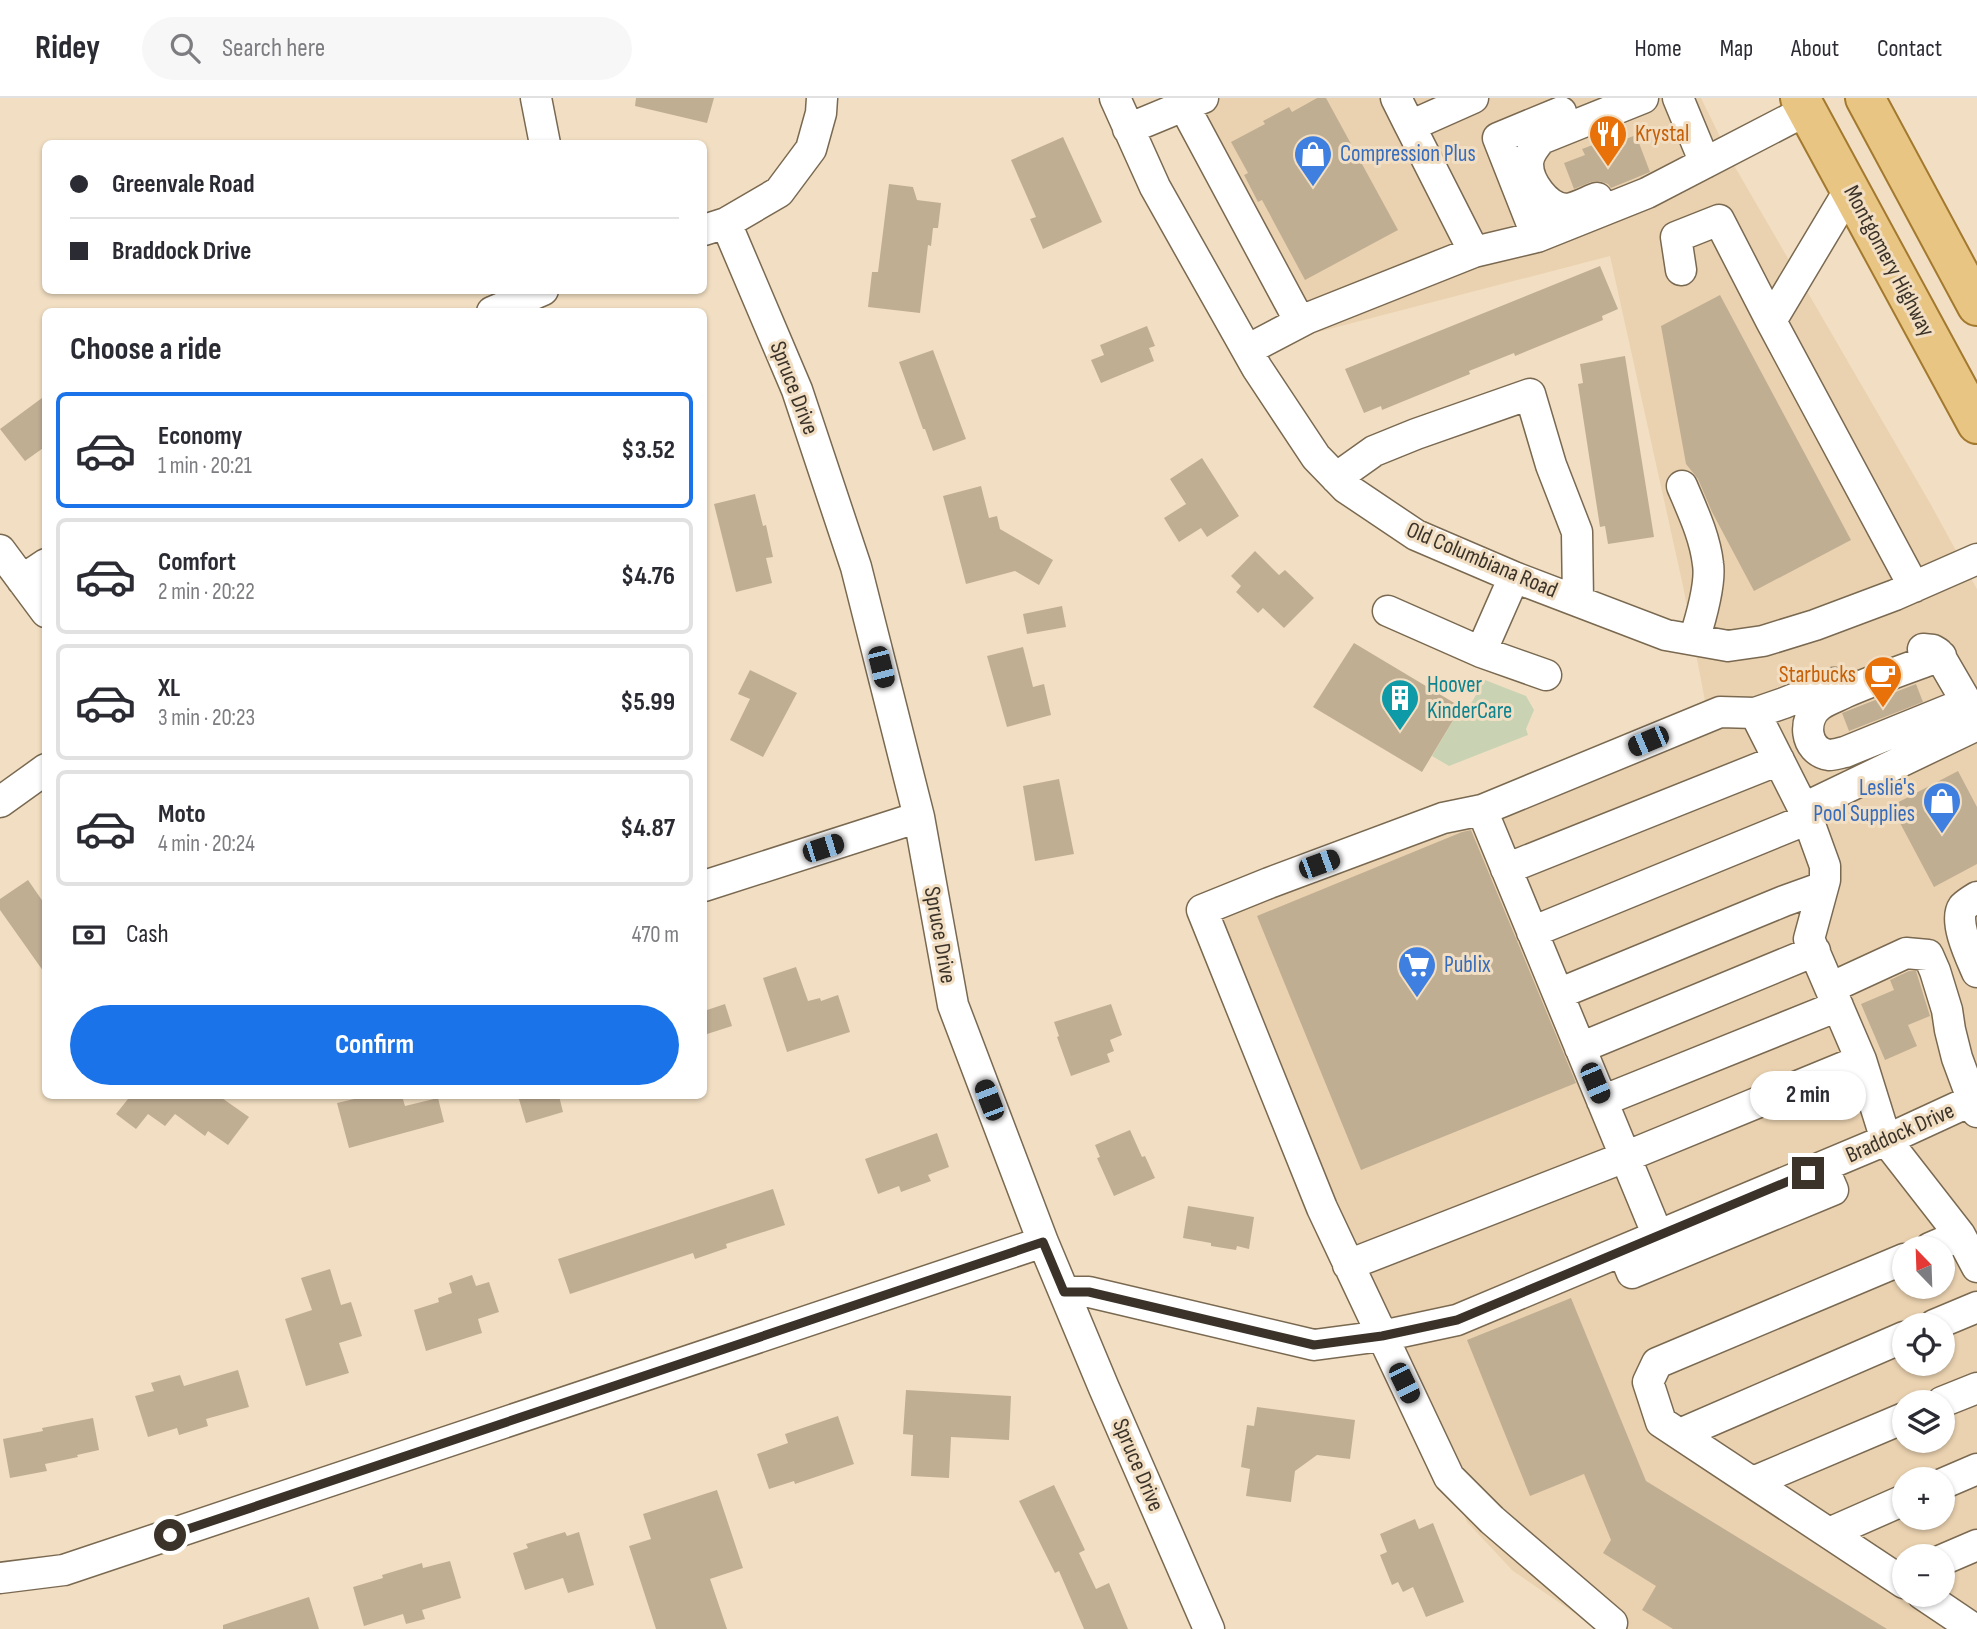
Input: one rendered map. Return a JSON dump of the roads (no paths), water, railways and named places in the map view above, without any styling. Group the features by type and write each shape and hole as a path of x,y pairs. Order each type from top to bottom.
{"main road":[{"path":"1865,98 1977,306"},
{"name":"Montgomery Highway","path":"1804,104 1977,424"}],"street":[{"path":"536,98 544,140"},
{"path":"715,227 779,192 811,149 821,113 822,98"},
{"name":"Old Columbiana Road","path":"1115,98 1155,187 1247,349 1316,457 1346,488 1416,535 1514,577 1666,635 1728,646 1763,641 1815,625 1914,587 1977,559"},
{"path":"1396,98 1474,252"},
{"path":"1410,126 1473,98"},
{"path":"1537,237 1498,138 1597,98"},
{"path":"1643,98 1541,139 1531,154 1528,165 1536,187 1550,203 1568,209 1704,159"},
{"path":"1678,98 1704,159"},
{"path":"1128,129 1194,102 1300,322"},
{"path":"1247,349 1300,322 1474,252 1537,237 1647,193 1804,104"},
{"path":"1772,321 1850,189"},
{"path":"1681,270 1676,237 1719,220 1914,587"},
{"name":"Spruce Drive","path":"715,227 797,390 856,566 919,817 953,1005 1043,1242 1209,1629"},
{"path":"501,308 534,294"},
{"path":"1336,478 1374,451 1530,394 1551,466 1577,532 1578,601"},
{"path":"1682,486 1700,529 1709,567 1695,640"},
{"path":"0,550 34,572 42,599"},
{"path":"1481,652 1514,577"},
{"path":"1388,611 1481,652 1546,675"},
{"path":"1612,1623 1492,1520 1449,1477 1322,1208 1202,910 1443,818 1482,810 1720,712 1755,713 1924,649 1933,650 1941,656 1974,723"},
{"path":"1941,656 1820,704 1809,718 1809,738 1816,748 1827,755 1974,723"},
{"path":"1755,713 1806,814"},
{"path":"1974,723 1804,808 1825,866 1824,887 1809,939 1861,1060 1886,1140 1960,1235 1977,1267"},
{"path":"1506,869 1779,760"},
{"path":"0,802 42,772"},
{"path":"1482,810 1658,1236"},
{"path":"1532,932 1806,814"},
{"path":"707,885 919,817"},
{"path":"1558,994 1824,887"},
{"path":"1977,897 1964,905 1961,911 1962,937 1977,972"},
{"path":"1580,1048 1815,951"},
{"path":"1602,1101 1834,997 1906,953 1928,955 1943,997 1955,1048 1975,1104"},
{"path":"1348,1265 1625,1157 1861,1060"},
{"name":"Braddock Drive","path":"1064,1292 1089,1292 1314,1345 1382,1336 1457,1320 1975,1104"},
{"path":"1623,1251 1632,1273 1833,1190 1823,1167"},
{"path":"1955,1237 1960,1235"},
{"path":"0,1578 64,1570 1043,1242"},
{"path":"1892,1264 1657,1363 1648,1382 1661,1422 1892,1573"},
{"path":"1955,1316 1977,1307"},
{"path":"1680,1434 1892,1343"},
{"path":"1955,1397 1977,1388"},
{"path":"1753,1482 1892,1423"},
{"path":"1955,1478 1977,1469"},
{"path":"1829,1533 1892,1505"},
{"path":"1955,1554 1977,1545"},
{"path":"1942,1607 1974,1629"}],"place":[{"name":"Krystal","path":"1608,168"},
{"name":"Compression Plus","path":"1313,188"},
{"name":"Starbucks","path":"1883,709"},
{"name":"Hoover KinderCare","path":"1400,732"},
{"name":"Leslie's Pool Supplies","path":"1942,835"},
{"name":"Publix","path":"1417,999"}]}
